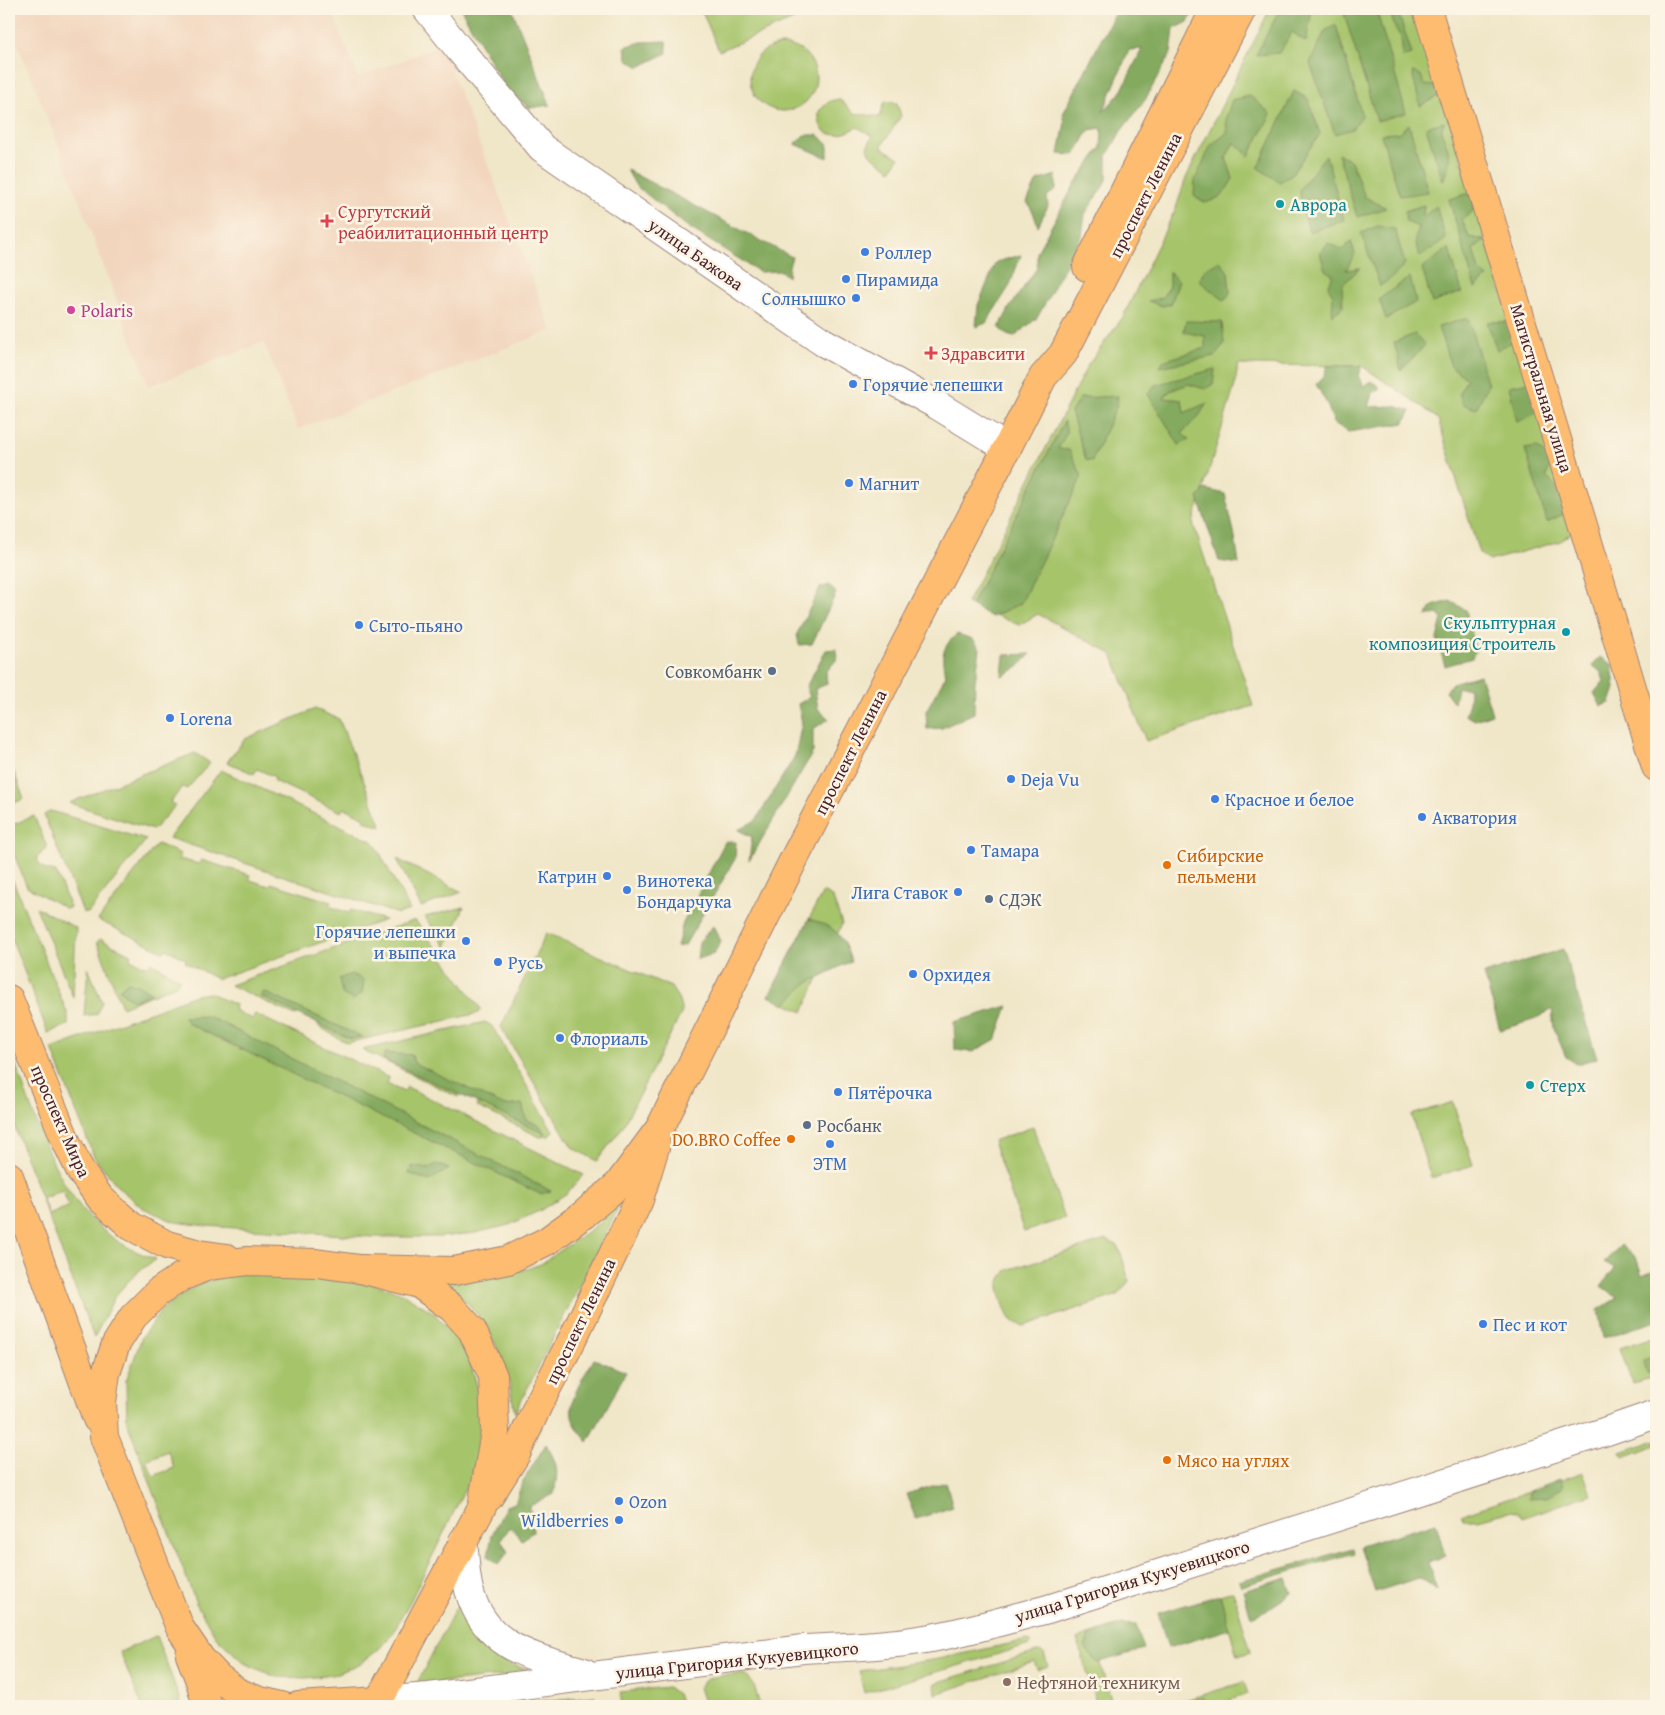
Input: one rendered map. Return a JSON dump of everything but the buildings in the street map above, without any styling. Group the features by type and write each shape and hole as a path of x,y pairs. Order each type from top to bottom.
{"main road":[{"name":"проспект Ленина","path":"1043,377 1048,346 1215,9"},
{"name":"проспект Ленина","path":"360,1269 454,1271 508,1260 547,1241 618,1186 660,1128 795,857 1043,377 1063,354 1242,9"},
{"name":"Магистральная улица","path":"1427,9 1656,767"},
{"name":"проспект Мира","path":"9,999 80,1172 101,1199 131,1226 167,1245 199,1254 248,1261"},
{"name":"проспект Ленина","path":"482,1507 516,1454 538,1405 573,1338 639,1200 660,1128"},
{"path":"9,1176 104,1437 180,1628 200,1681 207,1706"},
{"path":"104,1437 102,1402 106,1373 116,1344 133,1317 157,1293 181,1277 208,1266 248,1261 316,1263 360,1269 419,1284 452,1308 472,1330 493,1376 495,1432 482,1507 378,1704 298,1706"},
{"path":"180,1628 201,1659 218,1677 237,1692 260,1701 282,1706"}],"street":[{"name":"улица Бажова","path":"427,9 542,148 822,342 937,405 1007,448"},
{"name":"улица Григория Кукуевицкого","path":"378,1704 592,1675 803,1650 925,1639 968,1630 1048,1609 1656,1414"},
{"name":"улица Григория Кукуевицкого","path":"464,1541 469,1590 482,1620 506,1644 534,1658 592,1675"}],"shaded area":[{"name":"Сургутский реабилитационный центр","path":"9,9 331,9 358,78 441,45 552,330 298,429 264,342 149,386 56,139 9,22"}],"green space":[{"path":"461,9 512,9 550,105 529,108 505,88"},
{"path":"701,9 800,9 803,16 719,51"},
{"path":"1117,9 1195,9 1188,22 1174,29 1171,53 1145,100 1121,131 1107,156 1107,180 1085,214 1082,236 1037,318 1014,337 1007,335 999,328 1010,307 1037,268 1037,252 1076,182 1101,148 1102,128 1089,130 1075,155 1059,154 1065,122 1063,114","holes":["1142,49 1121,92 1103,112 1129,50"]},
{"path":"1270,9 1416,9 1574,530 1561,541 1489,561 1479,553 1438,419 1424,408 1362,366 1238,365 1235,385 1193,523 1253,706 1146,741 1112,654 1038,614 1019,625 967,603 1088,365 1123,317 1176,208 1186,178"},
{"path":"1280,9 1312,9 1306,42 1292,32 1279,53 1256,55"},
{"path":"1376,9 1406,113 1377,121 1343,10"},
{"path":"1389,9 1397,9 1412,54 1403,57 1401,37 1395,28"},
{"path":"1336,25 1362,116 1352,129 1335,134 1310,63 1325,31"},
{"path":"666,41 667,53 639,67 627,59 625,47 641,42"},
{"path":"783,45 796,47 806,55 814,65 816,78 814,91 806,101 796,109 783,111 770,109 760,101 752,91 750,78 752,65 760,55 770,47"},
{"path":"1412,72 1421,75 1424,85 1438,86 1440,95 1420,106"},
{"path":"1294,91 1308,99 1320,134 1291,175 1280,182 1258,168"},
{"path":"1250,96 1271,114 1249,156 1234,142 1226,158 1233,179 1222,196 1206,203 1194,196 1195,180 1211,145 1227,133 1226,118 1232,100"},
{"path":"839,99 854,113 880,117 885,101 897,103 901,116 881,147 899,158 891,170 872,156 867,147 873,136 857,127 843,134 836,135 825,132 821,127 819,111 830,101"},
{"path":"1444,122 1441,131 1450,161 1443,181 1426,127"},
{"path":"1409,124 1428,192 1400,196 1381,134 1398,133"},
{"path":"804,135 818,135 828,144 828,158 795,144"},
{"path":"1338,153 1351,161 1365,197 1386,208 1357,217"},
{"path":"1326,155 1344,220 1309,232 1299,190"},
{"path":"627,170 792,257 788,277 781,271 760,272 688,227 636,186"},
{"path":"1056,175 1056,190 1047,196 1048,206 1038,226 1027,202 1037,181"},
{"path":"1471,193 1475,209 1462,220 1469,237 1485,240 1473,249 1479,271 1488,277 1475,288 1449,199"},
{"path":"1424,205 1423,217 1436,206 1446,239 1419,257 1415,239 1419,227 1406,222 1405,211"},
{"path":"1378,226 1395,229 1405,264 1393,277 1380,286 1361,233"},
{"path":"1351,241 1355,254 1346,270 1360,268 1342,285 1343,307 1332,315 1333,295 1328,287 1333,275 1325,270 1320,253 1328,243 1342,250"},
{"path":"1449,248 1462,292 1432,303 1422,268"},
{"path":"1021,255 1009,287 986,323 976,327 978,305 996,262"},
{"path":"1220,261 1228,272 1230,293 1224,300 1199,281 1204,270"},
{"path":"1169,272 1179,281 1171,304 1162,306 1148,301 1162,298 1169,286"},
{"path":"1410,277 1416,302 1386,319 1379,299"},
{"path":"1468,318 1488,385 1476,409 1463,404 1459,393 1467,379 1451,366 1438,327"},
{"path":"1186,321 1222,322 1224,344 1215,356 1159,367 1163,361 1205,348 1205,336 1184,332"},
{"path":"1487,322 1511,322 1517,339 1497,350"},
{"path":"1415,334 1425,345 1401,370 1394,342"},
{"path":"1327,366 1362,366 1358,376 1364,386 1372,381 1380,388 1372,394 1368,407 1395,406 1411,411 1404,423 1348,432 1334,423 1327,404 1316,384 1324,376"},
{"path":"1215,369 1213,384 1205,389 1188,384 1170,391 1164,398 1182,400 1184,413 1207,403 1199,416 1182,433 1189,440 1179,445 1148,394 1155,385"},
{"path":"1529,382 1539,412 1517,422 1509,386"},
{"path":"1118,396 1117,405 1092,461 1086,460 1071,412 1080,398"},
{"path":"1064,421 1067,432 1058,449 1069,450 1082,476 1021,603 992,617 971,605"},
{"path":"1537,447 1552,460 1546,477 1562,492 1568,512 1547,522 1525,449"},
{"path":"1205,489 1225,494 1239,564 1219,561 1198,498"},
{"path":"829,585 836,593 812,644 799,645 797,634 820,588"},
{"path":"1450,601 1466,610 1475,651 1472,658 1445,666 1437,639 1442,619 1437,614 1426,616 1433,606"},
{"path":"957,634 973,639 980,649 975,681 974,713 942,728 927,729 926,711 946,675 943,663 945,648"},
{"path":"836,649 837,659 826,672 827,684 815,689 818,709 829,719 813,729 813,752 749,861 752,837 738,830 756,820 795,756 802,723 798,704 810,697 806,687 826,650"},
{"path":"1031,654 1017,668 1002,676 1004,655"},
{"path":"1600,657 1612,664 1615,688 1610,703 1601,706 1594,693 1604,681 1601,672 1592,665"},
{"path":"1480,675 1492,714 1475,720 1465,715 1469,703 1470,688 1457,688 1454,703 1446,692 1452,683"},
{"path":"315,709 339,719 382,827 365,821 365,818 344,808 341,812 274,781 275,777 257,769 254,774 227,762 245,739"},
{"path":"195,753 210,763 187,789 183,787 170,802 175,806 153,830 69,803"},
{"path":"9,759 24,799 9,805"},
{"path":"221,770 374,842 410,910 398,914 169,838"},
{"path":"51,811 146,840 88,913 83,912 44,815"},
{"path":"34,816 47,847 37,858 38,862 49,871 56,872 70,907 67,909 27,887 9,842 9,826"},
{"path":"725,842 736,842 735,859 685,945 677,947 683,923"},
{"path":"157,844 181,854 179,859 199,864 201,860 250,875 250,880 269,886 271,883 331,902 329,906 349,913 351,910 385,920 217,979 185,962 186,959 166,949 164,952 98,920"},
{"path":"397,859 462,892 421,907"},
{"path":"9,871 68,1015 68,1025 48,1033 9,932"},
{"path":"823,892 833,898 842,924 803,1012 769,996"},
{"path":"36,907 76,928 73,997"},
{"path":"464,907 446,947 425,917"},
{"path":"809,919 837,933 845,944 851,961 806,984 785,1005 769,996"},
{"path":"415,920 481,1009 479,1013 347,1043 318,1026 320,1023 298,1012 295,1016 230,985"},
{"path":"713,926 721,941 714,954 697,959 699,942"},
{"path":"546,933 671,987 678,998 682,1012 622,1128 597,1161 572,1147 501,1027"},
{"path":"100,939 132,955 130,959 148,967 151,962 180,979 176,985 122,1007 97,942"},
{"path":"1563,949 1597,1058 1577,1064 1566,1057 1554,1029 1552,1009 1533,1020 1500,1030 1484,974"},
{"path":"88,968 102,1002 97,1014 84,1016"},
{"path":"351,974 364,980 362,993 353,1000 342,994 339,979"},
{"path":"128,982 139,985 152,993 133,1001 119,990"},
{"path":"264,992 362,1037 350,1039 260,996"},
{"path":"210,993 235,1005 234,1010 252,1019 255,1014 389,1078 387,1084 404,1092 407,1087 584,1175 567,1193 541,1210 509,1225 475,1233 440,1237 373,1237 206,1226 175,1222 143,1208 120,1189 94,1157 52,1049 195,995"},
{"path":"1008,1006 996,1039 973,1052 955,1050 954,1022"},
{"path":"208,1016 551,1191 540,1194 189,1024 184,1017"},
{"path":"485,1022 492,1026 553,1131 549,1136 540,1137 476,1106 478,1102 460,1093 458,1097 362,1050"},
{"path":"385,1053 412,1055 414,1063 505,1106 522,1104 526,1119 540,1126 545,1134 383,1059"},
{"path":"15,1063 49,1152 79,1206 100,1228 125,1246 156,1259 135,1274 115,1296 94,1338 9,1112 9,1066","holes":["62,1190 69,1206 49,1215 42,1199"]},
{"path":"1453,1102 1473,1165 1431,1178 1411,1115"},
{"path":"1033,1127 1065,1218 1024,1232 993,1141"},
{"path":"436,1164 449,1169 429,1181 408,1173 413,1166 428,1169"},
{"path":"624,1197 515,1413 509,1381 499,1351 484,1323 464,1299 440,1283 482,1280 508,1275 541,1264 601,1222"},
{"path":"1106,1240 1117,1245 1120,1250 1129,1281 1118,1295 1024,1326 1010,1319 1006,1312 999,1287 1000,1280 1007,1270"},
{"path":"1621,1245 1636,1257 1642,1275 1656,1269 1656,1321 1603,1338 1598,1310 1617,1298 1601,1286 1615,1268 1604,1262"},
{"path":"234,1272 369,1282 402,1293 433,1312 454,1336 469,1358 481,1399 482,1436 472,1475 410,1602 392,1634 378,1650 361,1663 333,1675 306,1678 276,1677 244,1663 216,1637 196,1603 127,1422 126,1381 142,1337 164,1307 197,1285","holes":["168,1451 174,1468 153,1476 146,1460"]},
{"path":"1656,1336 1656,1377 1632,1383 1620,1348"},
{"path":"1656,1355 1656,1375 1647,1374 1644,1360"},
{"path":"594,1359 626,1372 588,1442 574,1422 572,1406 577,1390"},
{"path":"1656,1440 1656,1445 1623,1457 1621,1452"},
{"path":"546,1444 556,1468 554,1494 530,1506 533,1532 522,1540 510,1527 501,1540 508,1552 499,1564 488,1556 492,1535 506,1506 515,1503 523,1481"},
{"path":"1583,1473 1591,1494 1522,1518 1518,1513 1512,1511 1478,1520 1463,1520 1460,1515"},
{"path":"1560,1479 1563,1486 1546,1498 1528,1499 1529,1491"},
{"path":"946,1482 953,1507 916,1519 906,1494"},
{"path":"1436,1523 1445,1556 1428,1562 1437,1590 1424,1580 1418,1578 1375,1592 1360,1546"},
{"path":"1353,1548 1354,1553 1241,1586 1239,1581"},
{"path":"1287,1578 1292,1593 1265,1611 1251,1617 1243,1591"},
{"path":"1233,1591 1251,1652 1237,1656 1220,1595"},
{"path":"1220,1595 1230,1629 1168,1648 1158,1613"},
{"path":"462,1596 481,1636 494,1652 513,1665 540,1672 416,1685"},
{"path":"1122,1624 1136,1625 1144,1649 1097,1663 1085,1648 1089,1635"},
{"path":"1091,1634 1113,1706 1097,1706 1077,1639"},
{"path":"156,1636 181,1706 142,1706 120,1652"},
{"path":"1028,1640 1032,1643 1030,1645 864,1693 859,1671 933,1660"},
{"path":"1040,1651 1044,1653 1048,1666 1037,1670 1034,1662 936,1694 935,1683"},
{"path":"745,1674 754,1685 760,1706 705,1706 699,1687 707,1679"},
{"path":"1244,1682 1248,1694 1211,1706 1206,1706 1203,1698 1178,1706 1166,1706"},
{"path":"668,1687 677,1694 682,1706 622,1705 620,1692"},
{"path":"595,1696 590,1706 485,1706"}],"place":[{"name":"Аврора","path":"1280,204"},
{"name":"Сургутский реабилитационный центр","path":"327,221"},
{"name":"Роллер","path":"865,252"},
{"name":"Пирамида","path":"846,279"},
{"name":"Солнышко","path":"856,298"},
{"name":"Polaris","path":"71,310"},
{"name":"Здравсити","path":"931,353"},
{"name":"Горячие лепешки","path":"853,384"},
{"name":"Магнит","path":"849,483"},
{"name":"Сыто-пьяно","path":"359,625"},
{"name":"Скульптурная композиция Строитель","path":"1566,632"},
{"name":"Совкомбанк","path":"772,671"},
{"name":"Lorena","path":"170,718"},
{"name":"Deja Vu","path":"1011,779"},
{"name":"Красное и белое","path":"1215,799"},
{"name":"Акватория","path":"1422,817"},
{"name":"Тамара","path":"971,850"},
{"name":"Сибирские пельмени","path":"1167,865"},
{"name":"Катрин","path":"607,876"},
{"name":"Винотека Бондарчука","path":"627,890"},
{"name":"Лига Ставок","path":"958,892"},
{"name":"СДЭК","path":"989,899"},
{"name":"Горячие лепешки и выпечка","path":"466,941"},
{"name":"Русь","path":"498,962"},
{"name":"Орхидея","path":"913,974"},
{"name":"Флориаль","path":"560,1038"},
{"name":"Стерх","path":"1530,1085"},
{"name":"Пятёрочка","path":"838,1092"},
{"name":"Росбанк","path":"807,1125"},
{"name":"DO.BRO Coffee","path":"791,1139"},
{"name":"ЭТМ","path":"830,1144"},
{"name":"Пес и кот","path":"1483,1324"},
{"name":"Мясо на углях","path":"1167,1460"},
{"name":"Ozon","path":"619,1501"},
{"name":"Wildberries","path":"619,1520"},
{"name":"Нефтяной техникум","path":"1007,1682"}]}
